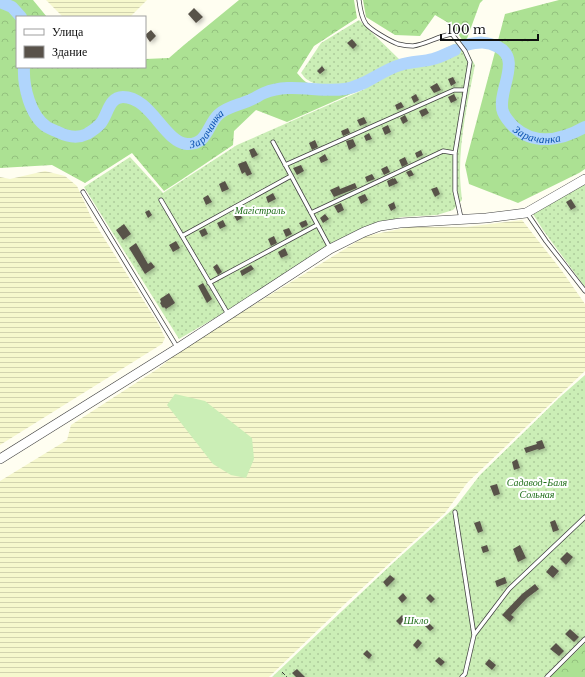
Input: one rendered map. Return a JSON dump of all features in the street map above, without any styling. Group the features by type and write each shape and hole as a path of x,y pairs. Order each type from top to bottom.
{"street":[{"path":"0,459 178,348 330,249 380,226 400,222 486,218 526,212 585,179"}],"lane":[{"path":"359,0 361,14 366,24 377,33 398,44 413,46 428,42 443,35 452,34 470,62 464,90 455,153 455,191 461,219"},
{"path":"285,165 454,90 464,90"},
{"path":"273,142 330,249"},
{"path":"311,213 443,151 455,153"},
{"path":"182,236 291,176"},
{"path":"83,192 178,348"},
{"path":"161,200 228,315"},
{"path":"526,212 585,292"},
{"path":"209,283 317,225"},
{"path":"455,512 474,635"},
{"path":"462,677 465,674 471,642 474,635 509,589 585,517"},
{"path":"547,677 585,639"}],"path":[{"path":"282,672 287,677"}],"green space":[{"path":"0,0 33,0 46,16 16,16 16,68 146,68 146,59 169,58 239,0 354,0 357,18 314,46 297,73 311,85 331,87 356,85 362,89 287,122 256,110 234,131 233,145 164,191 132,153 85,183 52,165 0,168"},
{"path":"46,0 147,0 131,16 62,16"},
{"path":"363,0 483,0 480,3 465,44 452,25 435,15 420,36 395,35 366,17"},
{"path":"559,0 585,0 585,169 518,203 469,184 465,165 505,14"},
{"name":"Магістраль","path":"359,20 400,60 426,57 461,41 475,65 461,145 460,182 462,200 453,210 437,215 402,217 371,225 333,242 234,307 179,339 84,187 130,157 163,193 237,145 365,89 357,84 325,85 312,83 301,73 321,43"},
{"path":"45,171 65,176 77,186 92,219 159,325 165,338 162,344 0,445 0,177 10,179"},
{"path":"585,184 585,287 533,214"},
{"path":"522,220 562,271 585,304 585,371 467,483 445,513 348,601 269,677 0,677 0,481 67,440 71,425 159,368 182,349 366,236 409,227 466,227"},
{"path":"585,375 585,643 550,677 272,677 456,506 480,475 560,397"},
{"path":"175,394 205,401 252,438 254,459 246,478 231,475 213,464 167,405"},
{"path":"585,643 585,677 550,677"}],"building":[{"path":"194,8 203,17 196,23 188,14"},
{"path":"151,30 156,36 150,42 146,34"},
{"path":"352,39 357,45 353,49 347,43"},
{"path":"322,66 325,70 320,74 317,71"},
{"path":"453,77 456,83 451,86 448,79"},
{"path":"437,83 441,90 434,93 430,87"},
{"path":"416,94 419,100 414,103 411,97"},
{"path":"454,94 457,100 451,103 448,97"},
{"path":"401,102 404,107 397,110 395,105"},
{"path":"426,108 429,113 422,117 419,111"},
{"path":"405,115 408,121 403,124 400,118"},
{"path":"364,117 367,123 360,126 357,120"},
{"path":"388,125 391,132 385,135 382,128"},
{"path":"348,128 350,133 343,136 341,131"},
{"path":"369,133 372,139 366,141 364,136"},
{"path":"353,139 356,146 349,150 346,141"},
{"path":"315,140 318,147 312,150 309,143"},
{"path":"254,148 258,155 252,158 249,150"},
{"path":"421,150 423,155 417,158 415,153"},
{"path":"325,154 328,160 321,163 319,158"},
{"path":"405,157 408,164 402,167 399,160"},
{"path":"246,161 252,174 247,176 245,172 242,174 238,164"},
{"path":"301,165 304,171 297,175 293,168"},
{"path":"387,166 390,172 384,175 381,169"},
{"path":"411,170 414,175 409,177 406,172"},
{"path":"372,174 375,179 367,182 365,177"},
{"path":"395,178 398,183 389,187 387,181"},
{"path":"225,181 229,189 222,192 219,184"},
{"path":"355,183 357,188 334,197 330,190 339,186 340,189"},
{"path":"437,187 440,194 435,197 431,189"},
{"path":"273,193 276,199 268,203 266,197"},
{"path":"365,194 368,200 361,204 358,197"},
{"path":"208,195 212,202 206,205 203,198"},
{"path":"571,199 576,207 571,210 566,202"},
{"path":"394,202 396,208 391,211 388,205"},
{"path":"341,203 344,210 338,213 334,206"},
{"path":"149,210 152,215 148,218 145,212"},
{"path":"239,211 242,218 237,221 233,214"},
{"path":"325,214 329,219 323,223 320,218"},
{"path":"223,220 226,226 220,229 217,223"},
{"path":"306,220 308,225 302,228 299,223"},
{"path":"124,224 131,234 123,240 116,230"},
{"path":"205,228 208,234 202,237 199,231"},
{"path":"289,228 292,234 286,237 283,230"},
{"path":"274,236 277,243 271,246 268,239"},
{"path":"176,241 180,248 173,252 169,245"},
{"path":"136,243 148,264 151,262 155,267 145,274 129,248"},
{"path":"285,248 288,255 281,258 278,252"},
{"path":"217,264 222,272 218,275 213,267"},
{"path":"251,265 254,269 242,276 240,271"},
{"path":"203,283 212,299 207,303 198,286"},
{"path":"169,293 175,303 166,309 164,307 163,308 160,303 160,299"},
{"path":"542,440 545,448 526,453 524,448 537,444 536,442"},
{"path":"517,459 520,468 514,470 512,462"},
{"path":"497,484 500,494 494,496 490,486"},
{"path":"555,520 559,530 553,532 550,522"},
{"path":"480,521 483,531 478,533 474,523"},
{"path":"487,545 489,551 483,553 481,547"},
{"path":"520,545 526,558 518,562 513,549"},
{"path":"567,552 573,557 566,565 560,559"},
{"path":"552,565 559,571 553,578 546,572"},
{"path":"390,575 395,579 387,587 383,582"},
{"path":"505,577 507,583 497,587 495,581"},
{"path":"535,584 539,589 527,598 511,615 514,617 510,622 502,615 522,594"},
{"path":"403,593 407,598 402,603 398,598"},
{"path":"430,594 435,599 431,603 426,598"},
{"path":"402,615 406,620 400,625 396,621"},
{"path":"429,623 434,628 430,631 425,626"},
{"path":"570,629 579,637 574,642 565,634"},
{"path":"418,639 422,643 417,649 413,645"},
{"path":"556,643 564,651 559,656 550,649"},
{"path":"367,650 372,655 369,659 363,654"},
{"path":"439,657 445,662 441,666 435,661"},
{"path":"489,659 496,665 492,670 485,664"},
{"path":"297,669 305,677 296,677 292,673"}],"waterway":[{"name":"Зарачанка","path":"0,2 12,7 20,16"},
{"name":"Зарачанка","path":"466,45 486,43 494,45 505,52 509,68 503,96 503,112 512,125 522,133 531,137 549,139 558,138 576,132 585,127"},
{"name":"Зарачанка","path":"24,68 26,91 32,108 41,122 53,130 72,137 87,134 101,123 112,103 118,98 123,97 133,99 142,104 171,136 187,144 194,143 203,138 214,119 221,112 264,93 284,88 325,90 345,89 360,85 400,65 433,59 455,50"}],"park label":[{"name":"Садавод-Баля Сольная","path":"537,488"},
{"name":"Шкло","path":"416,620"}]}
